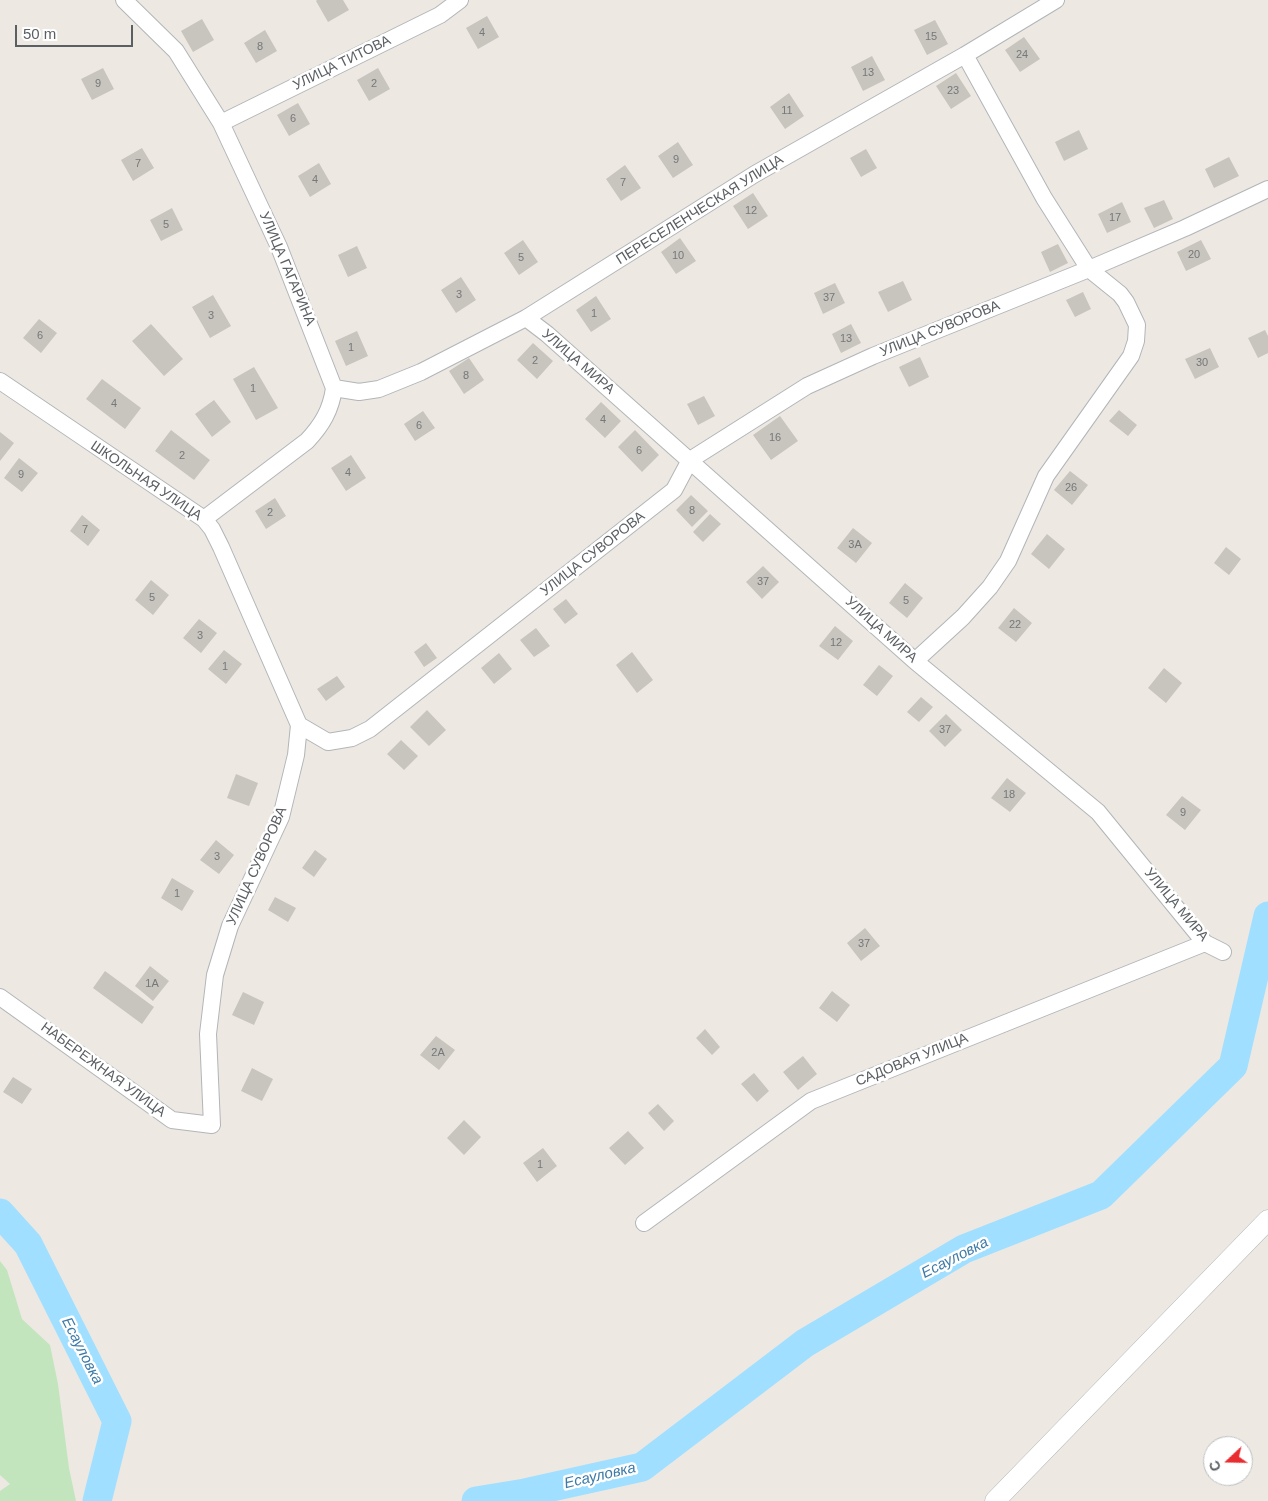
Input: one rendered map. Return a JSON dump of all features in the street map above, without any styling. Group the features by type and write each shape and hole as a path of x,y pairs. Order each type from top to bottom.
{"street":[{"name":"УЛИЦА ГАГАРИНА","path":"124,0 176,51 221,123 280,247 334,388"},
{"name":"УЛИЦА ТИТОВА","path":"221,123 440,15 460,0"},
{"name":"ПЕРЕСЕЛЕНЧЕСКАЯ УЛИЦА","path":"334,388 360,392 379,388 421,372 526,318 755,174 965,55 1056,0"},
{"path":"915,661 963,617 990,587 1008,561 1046,476 1131,356 1136,341 1137,325 1131,311 1120,294 1089,269 1044,198 965,55"},
{"name":"УЛИЦА СУВОРОВА","path":"212,1125 208,1034 215,975 230,926 281,817 296,755 299,725 328,742 352,738 370,730 674,490 690,460 807,386 873,356 1185,228 1268,189"},
{"name":"УЛИЦА МИРА","path":"526,318 547,334 690,460 915,661 1098,812 1205,943 1223,952"},
{"name":"ШКОЛЬНАЯ УЛИЦА","path":"0,381 204,519 212,529 221,547 299,725"},
{"path":"204,519 307,441 316,432 332,404 334,388"},
{"name":"САДОВАЯ УЛИЦА","path":"644,1223 811,1101 1205,943"},
{"name":"НАБЕРЕЖНАЯ УЛИЦА","path":"0,997 172,1120 212,1125"},
{"path":"995,1501 1268,1220"}],"green space":[{"path":"0,1261 7,1270 22,1319 50,1345 76,1501 0,1501 0,1491 10,1484 0,1475"}],"building":[{"path":"317,0 343,0 349,10 328,22"},
{"path":"487,16 499,37 478,49 466,28"},
{"path":"202,19 214,40 193,52 181,31"},
{"path":"935,20 948,44 927,55 914,30"},
{"path":"265,30 277,51 256,63 244,43"},
{"path":"1024,37 1040,59 1020,72 1005,50"},
{"path":"872,56 885,80 863,91 851,67"},
{"path":"103,68 114,89 92,100 81,79"},
{"path":"378,68 390,89 369,101 357,80"},
{"path":"956,73 971,96 951,109 936,86"},
{"path":"789,93 804,116 785,129 770,107"},
{"path":"298,103 310,124 289,136 277,115"},
{"path":"1079,130 1088,149 1064,161 1055,142"},
{"path":"678,142 693,165 673,178 658,156"},
{"path":"142,148 154,168 133,181 121,160"},
{"path":"866,149 877,168 861,177 850,158"},
{"path":"1229,157 1239,176 1214,188 1205,169"},
{"path":"319,163 331,184 310,197 298,176"},
{"path":"625,165 641,188 621,201 606,179"},
{"path":"753,193 768,216 748,229 733,206"},
{"path":"1164,200 1173,219 1154,228 1144,208"},
{"path":"1122,202 1131,222 1107,233 1098,214"},
{"path":"172,208 183,230 161,241 150,220"},
{"path":"680,238 696,261 676,274 661,252"},
{"path":"523,240 538,262 519,275 504,253"},
{"path":"1201,240 1211,259 1186,271 1177,252"},
{"path":"1058,244 1068,263 1050,272 1041,252"},
{"path":"357,246 367,268 348,277 338,255"},
{"path":"461,277 476,300 456,313 441,290"},
{"path":"903,281 912,300 888,312 878,292"},
{"path":"835,283 845,303 823,314 814,293"},
{"path":"1083,292 1091,309 1075,317 1066,300"},
{"path":"213,295 231,326 210,338 192,307"},
{"path":"596,296 611,319 591,332 576,310"},
{"path":"39,319 57,333 41,353 23,338"},
{"path":"151,324 183,359 164,376 132,341"},
{"path":"851,324 861,343 841,353 832,334"},
{"path":"1265,330 1268,336 1268,353 1258,358 1248,338"},
{"path":"357,331 368,356 346,366 335,341"},
{"path":"533,343 553,361 537,379 517,360"},
{"path":"1210,348 1219,367 1195,379 1185,359"},
{"path":"920,357 929,377 909,387 899,367"},
{"path":"469,358 484,380 464,394 449,371"},
{"path":"254,367 278,408 256,420 233,379"},
{"path":"102,379 141,408 125,429 86,399"},
{"path":"704,396 715,416 698,425 687,404"},
{"path":"214,400 231,422 212,437 195,414"},
{"path":"601,402 621,421 605,438 585,419"},
{"path":"1119,410 1137,425 1128,436 1109,421"},
{"path":"423,411 435,428 415,441 404,424"},
{"path":"780,416 798,441 771,460 753,435"},
{"path":"171,430 210,460 194,480 155,451"},
{"path":"635,430 659,455 642,472 618,447"},
{"path":"0,432 14,443 0,461"},
{"path":"351,455 366,478 346,491 331,468"},
{"path":"19,458 38,473 22,492 4,478"},
{"path":"1070,471 1088,485 1072,505 1054,490"},
{"path":"691,495 708,511 692,527 676,510"},
{"path":"275,498 286,516 266,529 255,511"},
{"path":"710,514 721,524 703,542 693,532"},
{"path":"82,515 100,530 88,546 70,531"},
{"path":"853,528 872,543 856,563 837,548"},
{"path":"1047,534 1065,549 1049,569 1031,554"},
{"path":"1226,547 1241,559 1229,575 1214,563"},
{"path":"763,566 779,582 762,599 746,582"},
{"path":"151,580 169,595 153,615 135,600"},
{"path":"905,583 923,598 907,618 889,603"},
{"path":"566,599 578,614 565,624 553,609"},
{"path":"1014,608 1032,623 1016,642 998,628"},
{"path":"199,619 217,633 201,653 183,638"},
{"path":"835,626 853,641 838,660 819,646"},
{"path":"536,628 550,646 534,657 520,640"},
{"path":"426,643 437,658 424,667 414,652"},
{"path":"224,650 242,664 226,684 208,669"},
{"path":"632,652 653,680 637,693 616,665"},
{"path":"499,653 512,669 494,684 481,668"},
{"path":"879,665 893,676 877,696 863,685"},
{"path":"1164,668 1182,683 1166,703 1148,688"},
{"path":"337,676 345,687 326,701 317,689"},
{"path":"921,697 933,707 919,722 907,712"},
{"path":"427,710 446,730 429,746 410,727"},
{"path":"946,714 962,730 945,747 929,731"},
{"path":"401,740 418,756 404,770 387,754"},
{"path":"236,774 258,783 249,806 227,798"},
{"path":"1007,778 1026,793 1010,812 991,798"},
{"path":"1182,796 1201,810 1185,830 1166,815"},
{"path":"216,840 234,855 219,874 200,860"},
{"path":"315,850 327,859 314,877 302,868"},
{"path":"172,878 194,891 182,911 161,898"},
{"path":"275,897 296,908 288,922 268,910"},
{"path":"865,928 880,946 861,961 847,943"},
{"path":"150,966 169,981 153,1001 135,986"},
{"path":"105,971 154,1007 142,1024 93,988"},
{"path":"832,991 850,1005 837,1022 819,1008"},
{"path":"243,992 264,1002 254,1025 232,1015"},
{"path":"705,1029 720,1047 712,1055 696,1038"},
{"path":"436,1036 455,1050 439,1070 420,1055"},
{"path":"803,1056 817,1074 798,1090 783,1072"},
{"path":"252,1068 273,1079 262,1101 241,1091"},
{"path":"754,1073 769,1091 757,1102 741,1084"},
{"path":"13,1077 32,1089 22,1104 3,1092"},
{"path":"658,1104 674,1121 664,1131 648,1113"},
{"path":"464,1120 481,1137 464,1155 447,1138"},
{"path":"628,1131 644,1148 625,1165 609,1148"},
{"path":"543,1148 557,1166 537,1182 523,1163"}],"waterway":[{"name":"Есауловка","path":"476,1501 525,1493 642,1467 805,1343 964,1249 1101,1195 1233,1066 1268,916"},
{"name":"Есауловка","path":"0,1213 28,1244 117,1421 97,1501"}]}
